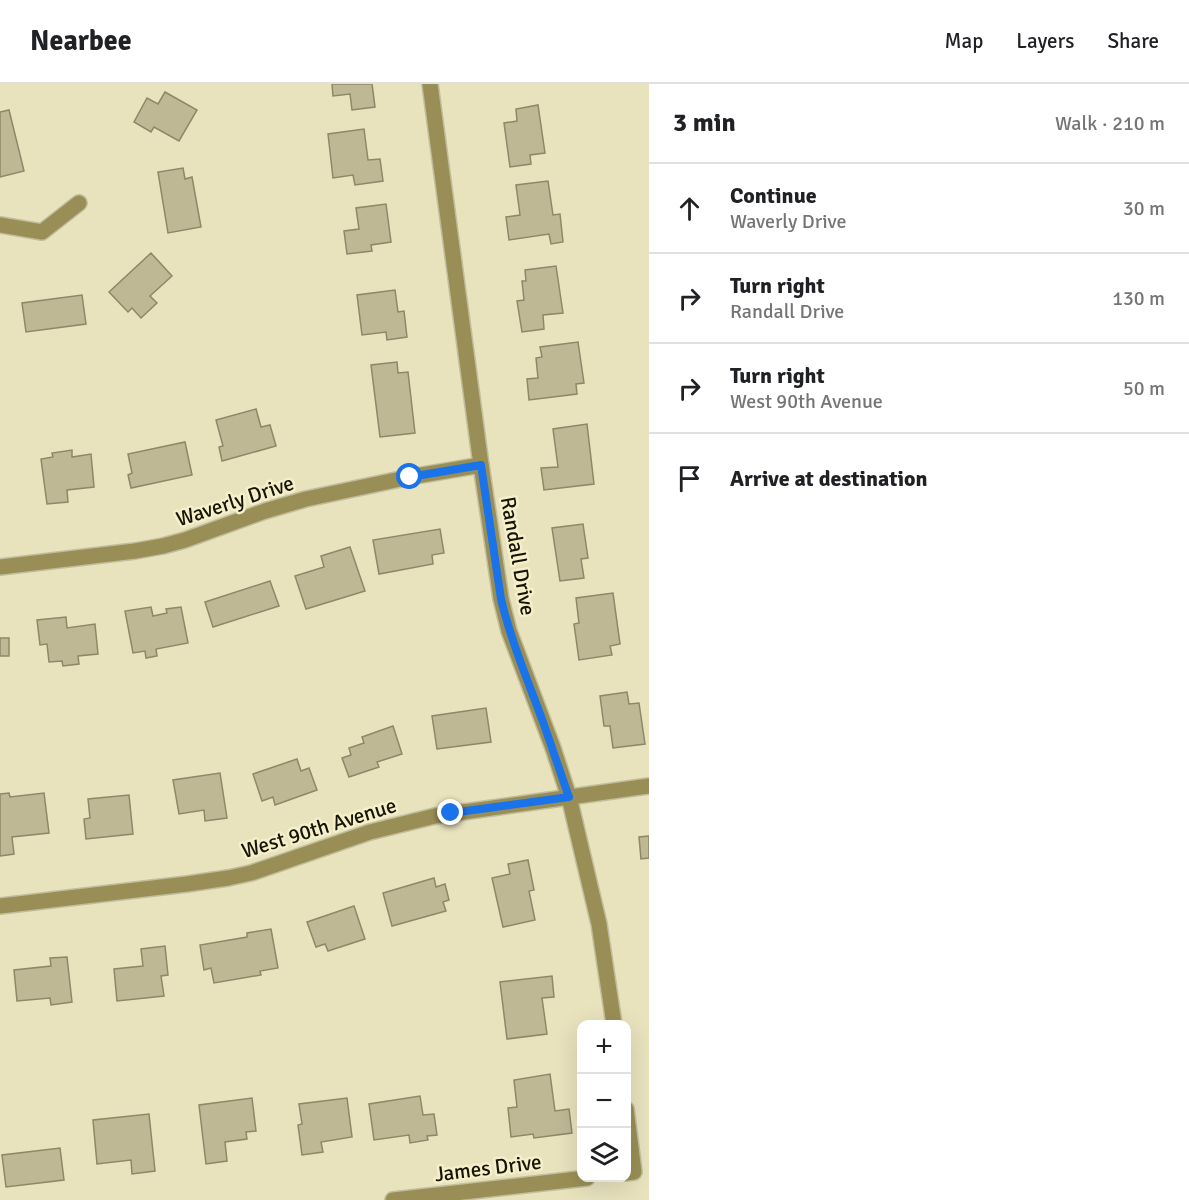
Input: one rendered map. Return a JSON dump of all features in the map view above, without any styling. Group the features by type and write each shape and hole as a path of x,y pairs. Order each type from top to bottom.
{"street":[{"name":"Randall Drive","path":"430,84 501,599 515,648 569,797 599,924 613,1020"},
{"path":"0,225 42,232 79,203"},
{"name":"Waverly Drive","path":"0,567 163,546 306,499 357,487 481,465"},
{"name":"West 90th Avenue","path":"0,906 228,878 250,873 370,832 416,820 649,786"},
{"name":"James Drive","path":"393,1200 577,1179"}],"building":[{"path":"332,84 372,84 375,107 352,110 350,94 333,96"},
{"path":"165,92 197,110 179,141 154,127 151,132 134,122 147,98 158,104"},
{"path":"538,105 545,153 530,155 531,164 510,167 504,123 517,121 516,109"},
{"path":"9,110 24,171 0,177 0,112"},
{"path":"364,129 368,160 380,159 383,181 355,185 353,175 333,178 328,134"},
{"path":"183,168 185,179 192,177 201,227 168,233 158,172"},
{"path":"548,181 553,215 560,214 563,242 551,244 549,234 509,240 506,217 520,215 516,185"},
{"path":"386,204 391,242 371,245 372,251 347,254 344,231 359,229 356,208"},
{"path":"151,253 172,276 150,296 157,303 141,318 132,308 128,312 109,292"},
{"path":"556,266 563,313 543,315 544,329 522,332 517,301 524,300 522,281 526,281 525,270"},
{"path":"395,290 398,312 404,311 407,337 387,340 386,332 362,335 357,295"},
{"path":"82,295 86,324 26,332 22,303"},
{"path":"578,342 584,383 576,384 577,394 529,400 527,379 538,378 536,358 542,357 540,347"},
{"path":"397,362 398,373 408,372 415,433 380,437 371,365"},
{"path":"256,409 261,427 270,425 276,446 222,461 219,447 223,446 216,420"},
{"path":"587,424 594,484 544,490 541,468 558,467 553,429"},
{"path":"185,442 192,475 131,488 128,475 132,473 128,454"},
{"path":"72,450 72,457 91,454 94,487 67,490 68,502 47,504 41,459 53,457 52,453"},
{"path":"583,524 588,558 581,559 584,578 560,581 552,528"},
{"path":"440,529 444,553 432,555 433,564 379,574 373,540"},
{"path":"350,547 365,591 306,609 295,576 324,567 321,556"},
{"path":"270,581 279,606 213,627 205,602"},
{"path":"613,593 620,644 610,646 612,655 579,660 574,624 579,623 576,598"},
{"path":"151,607 153,616 167,613 166,609 181,607 188,643 156,649 157,656 146,658 145,651 133,653 125,611"},
{"path":"66,617 67,628 95,624 98,654 78,656 79,664 63,666 62,661 49,662 47,644 40,645 37,620"},
{"path":"0,638 9,638 9,656 0,656"},
{"path":"627,692 629,704 639,703 645,744 613,748 610,726 604,726 600,696"},
{"path":"486,708 491,742 437,749 432,716"},
{"path":"393,726 402,754 377,762 379,767 349,777 342,758 351,755 349,748 364,743 362,737"},
{"path":"297,759 301,771 309,768 317,790 275,805 273,797 262,801 253,774"},
{"path":"220,773 227,818 205,821 204,810 179,814 173,780"},
{"path":"9,793 10,797 44,793 49,833 12,837 14,854 0,856 0,794"},
{"path":"129,795 133,834 86,839 84,819 90,818 88,799"},
{"path":"649,836 649,858 641,859 639,837"},
{"path":"528,860 534,890 529,891 535,920 503,927 492,878 510,874 508,864"},
{"path":"434,878 436,887 445,884 449,900 443,902 446,911 392,926 383,893"},
{"path":"354,906 365,939 328,951 325,944 316,947 307,922"},
{"path":"271,929 278,968 260,971 261,975 214,983 211,968 204,970 200,945 247,937 247,933"},
{"path":"165,946 168,975 161,976 164,996 117,1001 114,969 143,966 141,949"},
{"path":"67,957 72,1002 51,1005 50,998 17,1001 14,970 51,966 50,958"},
{"path":"552,976 554,997 542,998 547,1034 507,1039 500,982"},
{"path":"550,1074 555,1111 569,1109 572,1133 534,1138 533,1134 511,1137 508,1108 517,1107 514,1080"},
{"path":"420,1096 423,1115 434,1114 437,1135 427,1136 428,1140 410,1143 409,1135 374,1140 369,1104"},
{"path":"252,1098 256,1131 246,1132 247,1139 225,1142 227,1161 206,1164 199,1105"},
{"path":"347,1098 352,1137 321,1142 323,1152 302,1155 298,1125 302,1124 299,1104"},
{"path":"149,1114 155,1171 132,1174 131,1160 97,1164 93,1120"},
{"path":"60,1148 64,1180 6,1187 2,1155"}],"route":[{"path":"410,477 481,465 501,599 509,631 569,797 451,813"}]}
